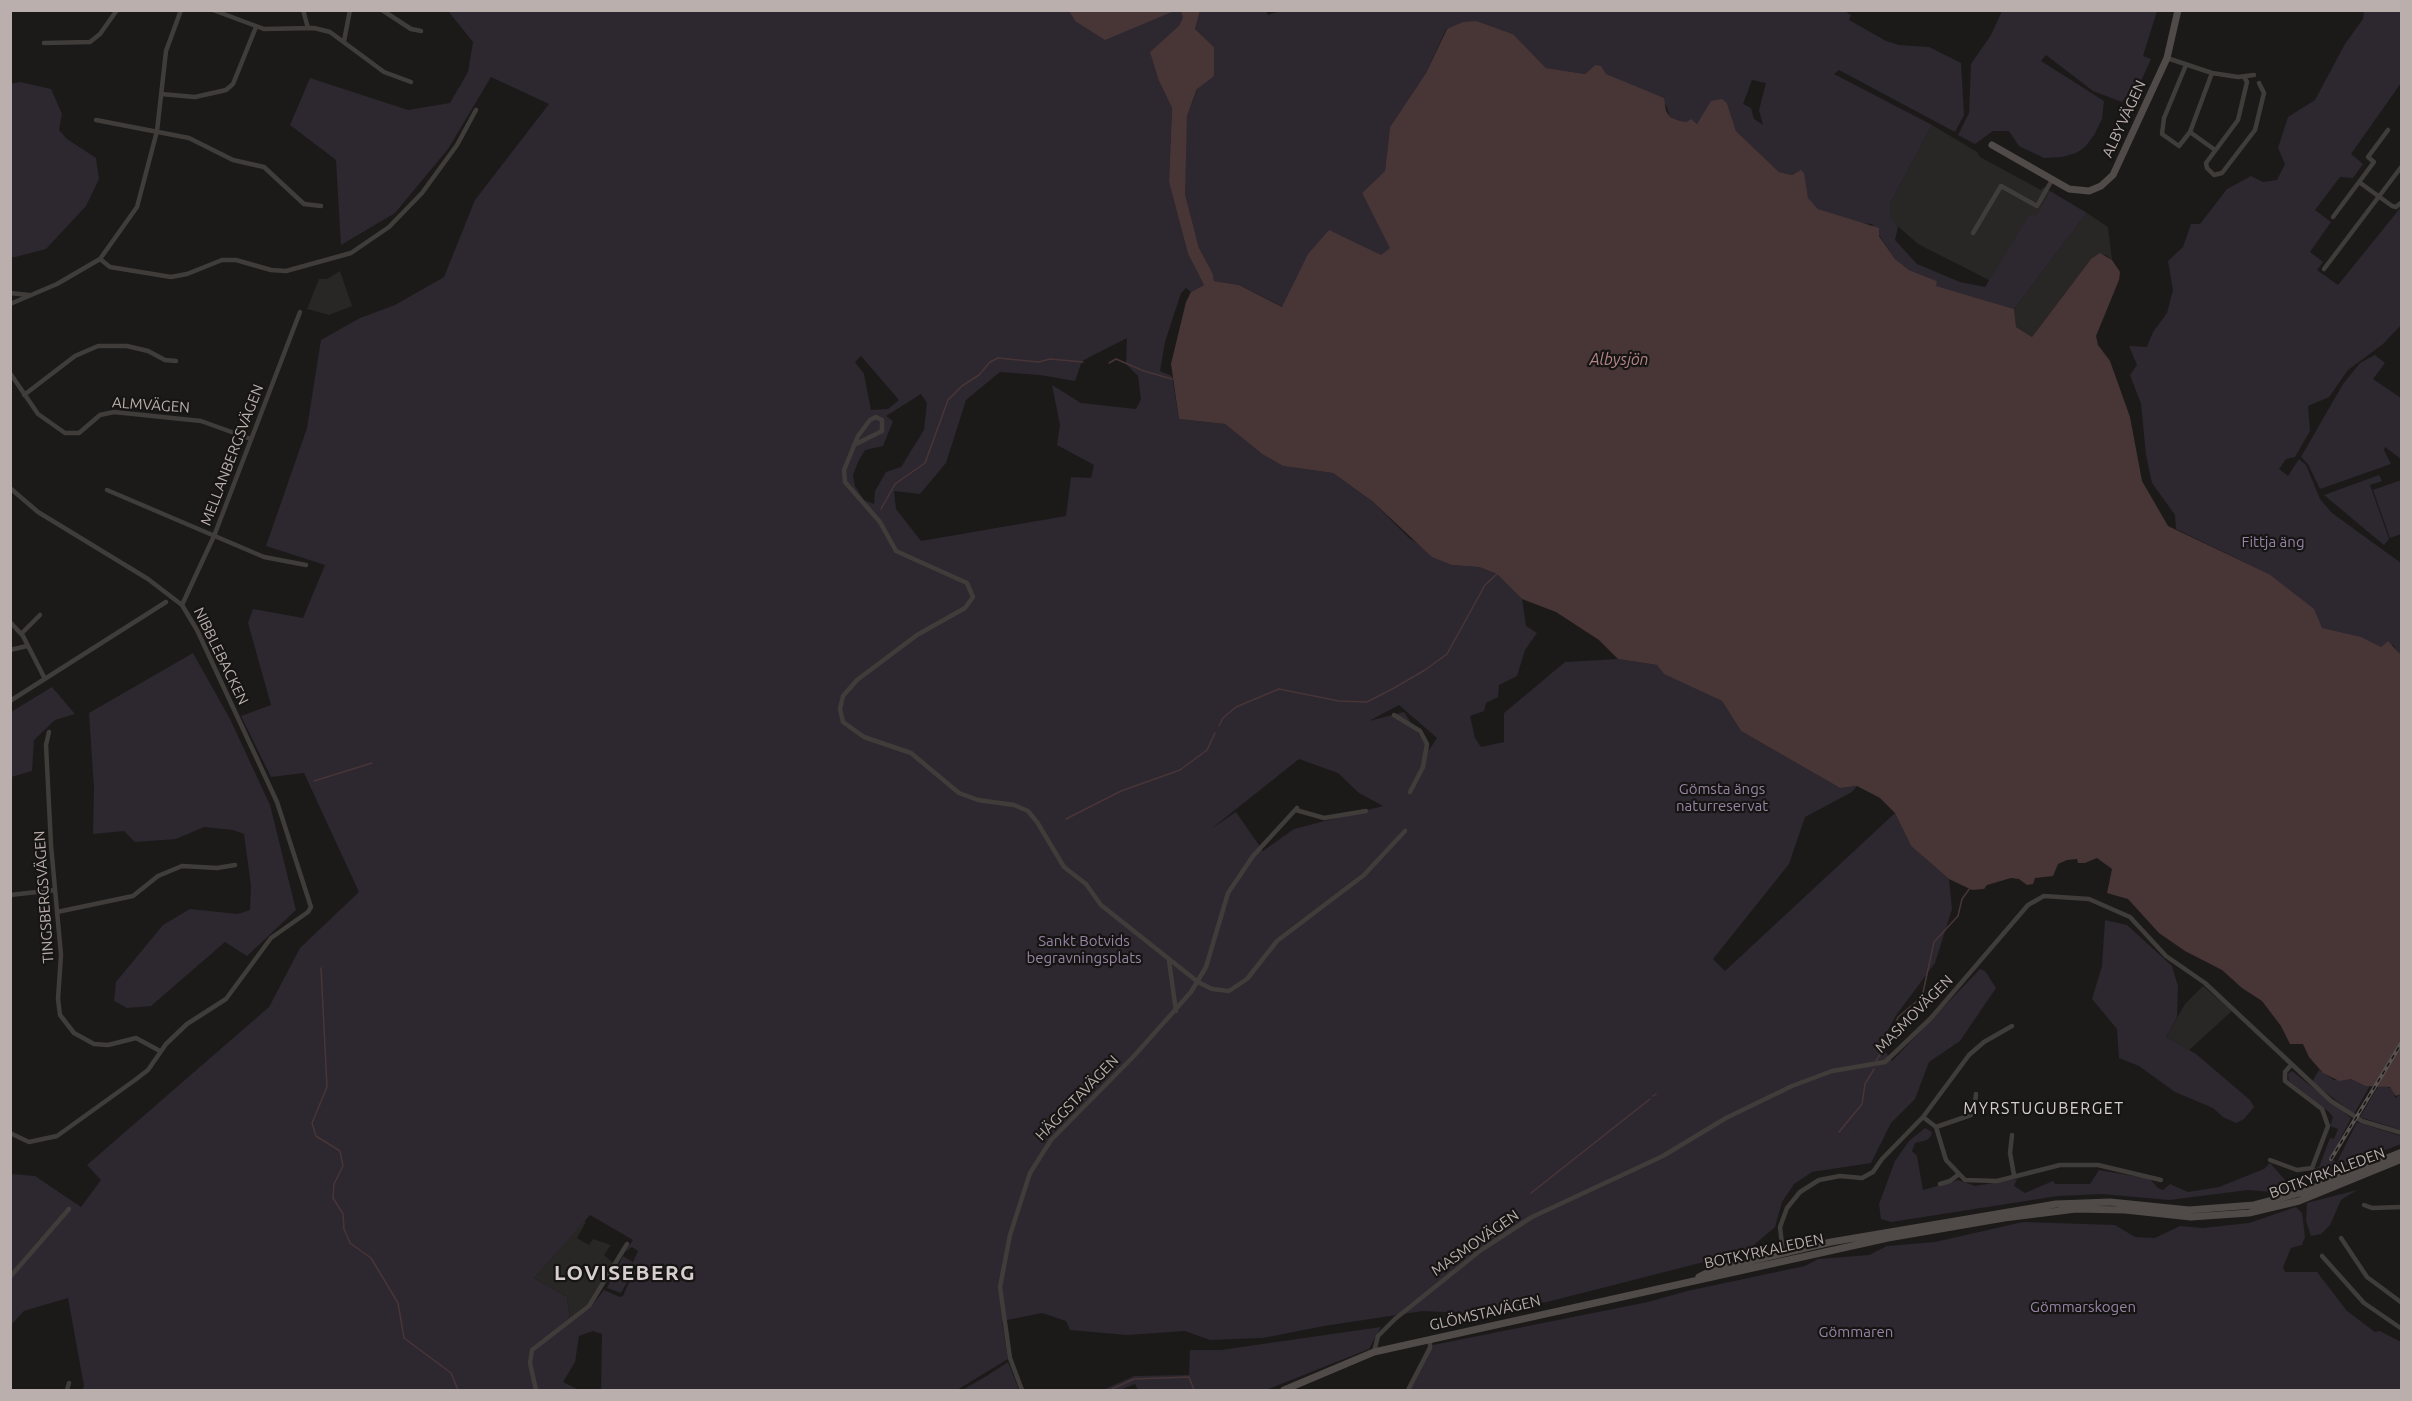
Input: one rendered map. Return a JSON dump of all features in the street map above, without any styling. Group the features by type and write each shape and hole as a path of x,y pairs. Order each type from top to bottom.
{"main road":[{"name":"ALBYVÄGEN","path":"1992,145 2069,189 2082,191 2095,189 2109,179 2167,58 2178,10"},
{"name":"BOTKYRKALEDEN","path":"1697,1278 1713,1270 1783,1252 1953,1220 2068,1203 2110,1202 2189,1210 2246,1207 2303,1192 2402,1152"},
{"name":"BOTKYRKALEDEN","path":"1697,1278 1742,1272 1888,1238 2053,1211 2105,1209 2200,1217 2249,1213 2299,1201 2402,1159"},
{"path":"1783,1252 1787,1257 1797,1259"},
{"path":"1742,1272 1748,1268 1777,1261 1781,1259 1783,1252"},
{"name":"GLÖMSTAVÄGEN","path":"1284,1390 1374,1352 1697,1278"}],"street":[{"path":"44,43 90,42 100,34 117,10"},
{"path":"10,304 32,296 100,259 119,236 140,202 157,131 166,51 181,10"},
{"path":"213,10 256,27 275,31 308,28 330,32 384,72 411,82"},
{"path":"303,10 308,28"},
{"path":"344,41 350,10"},
{"path":"382,10 411,29 421,31"},
{"path":"161,94 195,97 226,90 232,84 256,27"},
{"path":"2167,58 2212,73 2244,77 2254,75"},
{"path":"2186,65 2164,118 2162,134 2179,146 2190,132 2212,73"},
{"path":"2244,77 2247,82 2238,120 2205,165 2214,175 2219,175 2255,130 2264,93 2259,83"},
{"path":"100,259 110,267 171,277 187,274 222,260 236,260 271,270 286,271 351,253 389,226 422,193 457,145 476,110"},
{"path":"96,120 189,138 225,156 264,167 304,204 321,206"},
{"path":"2333,217 2374,162 2368,157 2388,130"},
{"path":"2190,132 2216,150"},
{"path":"2324,269 2402,166"},
{"path":"1973,233 2001,186 2037,206 2052,180"},
{"path":"2359,182 2396,207 2402,202"},
{"path":"10,293 32,296"},
{"name":"MELLANBERGSVÄGEN","path":"182,605 213,536 300,312"},
{"path":"24,395 75,356 99,346 127,346 148,351 165,360 176,361"},
{"name":"ALMVÄGEN","path":"10,374 38,414 65,434 79,433 100,416 114,412 201,421 251,440"},
{"path":"854,445 882,431 882,420 876,417 870,420 854,445 844,470 845,482 880,522 896,551 967,583 972,591 972,602 917,635 857,680 843,696 840,709 843,722 864,738 911,753 959,793 978,800 1014,806 1028,812 1037,822 1064,867 1086,884 1101,906 1198,982 1212,989 1229,991 1247,979 1277,941 1364,876 1405,831"},
{"name":"NIBBLEBACKEN","path":"10,488 38,512 148,579 182,605 197,630 277,802 310,905 308,912 271,938 226,999 187,1024 160,1051"},
{"path":"107,490 264,557 306,565"},
{"path":"10,701 166,602"},
{"path":"21,634 39,615"},
{"path":"10,622 21,634 45,679"},
{"path":"10,650 27,646"},
{"path":"1394,716 1420,731 1427,744 1423,767 1410,792"},
{"name":"TINGSBERGSVÄGEN","path":"49,732 46,744 61,955 58,1004 66,1024 78,1037 94,1044 108,1045 136,1038 160,1051"},
{"name":"HÄGGSTAVÄGEN","path":"1022,1390 1010,1358 1000,1287 1010,1235 1030,1173 1052,1140 1176,1011 1198,982 1206,967 1228,893 1253,856 1296,809 1324,818 1366,811"},
{"path":"57,912 133,896 158,876 182,866 217,868 235,865"},
{"path":"10,895 55,890"},
{"name":"MASMOVÄGEN","path":"1374,1352 1377,1338 1389,1324 1467,1261 1532,1217 1663,1156 1726,1118 1792,1086 1832,1071 1885,1062 1931,1018 2028,905 2039,898 2054,896 2089,899 2130,917 2166,956 2205,983 2291,1065 2350,1114 2366,1123 2402,1133"},
{"path":"1169,961 1176,1011"},
{"path":"1783,1252 1780,1227 1787,1208 1800,1192 1819,1180 1840,1176 1862,1178 1873,1172 1882,1159 1923,1117 1969,1055 1984,1042 2012,1026"},
{"path":"10,1133 29,1142 61,1134 148,1070 160,1051"},
{"path":"2270,1160 2297,1170 2312,1168 2328,1123 2322,1109 2285,1081 2284,1072 2291,1065"},
{"path":"1936,1127 1971,1115 1974,1112 1976,1094"},
{"path":"1923,1117 1936,1127 1946,1160 1965,1180 1997,1181 2060,1165 2098,1165 2161,1180"},
{"path":"2012,1135 2010,1153 2014,1175"},
{"path":"1940,1184 1959,1174"},
{"path":"2364,1205 2372,1208 2402,1207"},
{"path":"10,1277 69,1209"},
{"path":"2341,1238 2367,1277 2402,1303"},
{"path":"536,1390 530,1363 532,1350 590,1306 627,1244"},
{"path":"2322,1256 2364,1304 2402,1329"},
{"path":"1408,1390 1430,1348 1430,1340"},
{"path":"67,1390 69,1383"}],"shaded area":[{"path":"1932,125 1977,152 1980,157 2041,190 2043,187 2050,191 2036,217 2030,215 1991,281 1918,244 1893,222 1890,216 1890,204"},
{"path":"2087,213 2108,227 2112,260 2106,255 2091,259 2032,337 2016,327 2014,309"},
{"path":"340,271 352,306 329,315 307,309 319,279 327,279"},
{"path":"2203,986 2232,1011 2189,1050 2166,1037 2185,1004"},
{"path":"584,1221 586,1222 577,1238 589,1245 593,1239 611,1245 604,1255 613,1263 592,1301 570,1319 567,1297 534,1278"}],"green space":[{"path":"1069,10 1075,21 1181,11 1184,18 1159,81 1172,108 1169,182 1188,254 1204,285 1191,292 1186,288 1181,293 1165,342 1160,371 1172,376 1179,419 1225,424 1262,454 1283,466 1333,473 1372,501 1409,538 1452,565 1479,567 1497,574 1522,599 1526,626 1537,633 1525,650 1517,676 1499,685 1498,697 1486,703 1484,711 1470,716 1475,738 1481,747 1504,742 1504,713 1565,662 1618,659 1657,665 1665,674 1722,701 1741,731 1840,788 1857,786 1852,792 1805,817 1789,864 1713,959 1725,971 1895,813 1911,846 1949,879 1952,909 1935,963 1897,1014 1880,1044 1892,1061 1980,969 1985,971 1996,988 1960,1041 1929,1062 1915,1099 1891,1123 1871,1163 1812,1172 1794,1184 1782,1202 1775,1227 1747,1251 1547,1302 1468,1313 1423,1311 1263,1338 1210,1340 1185,1331 1127,1335 1070,1330 1066,1321 1042,1313 1002,1321 1008,1359 957,1390 601,1390 602,1334 593,1331 579,1336 575,1362 563,1382 579,1390 82,1390 84,1386 68,1298 24,1311 11,1325 11,1174 35,1176 81,1207 101,1180 87,1165 269,1007 300,948 359,892 304,773 271,777 241,716 271,705 248,623 253,609 303,618 325,565 266,546 307,428 321,340 360,318 395,305 444,277 475,200 549,104 491,77 448,149 395,213 341,245 336,160 290,125 310,78 408,110 450,103 468,72 473,42 448,11","holes":["1127,338 1126,364 1138,376 1141,399 1136,409 1081,403 1052,385 1060,425 1057,445 1094,465 1091,478 1071,477 1066,516 921,541 896,509 894,491 920,494 946,463 966,400 1000,372 1075,381 1082,361","861,356 899,400 888,409 871,410 864,374 855,362","921,394 927,403 924,430 901,467 886,472 875,491 874,504 864,500 855,486 853,475 865,450 883,446 893,421 886,416","1399,705 1437,738 1429,750 1404,712 1369,721","1299,759 1338,773 1359,793 1383,806 1294,829 1263,851 1236,812 1211,829","590,1215 633,1240 625,1252 632,1247 638,1251 633,1262 623,1256 607,1288 621,1293 637,1264 623,1296 620,1297 604,1290 590,1308 570,1321 567,1297 534,1278"]},
{"path":"1283,10 1844,11 1851,15 1849,20 1886,41 1899,45 1929,47 1961,63 1964,115 1955,132 1839,70 1834,74 1932,125 1890,204 1890,216 1898,227 1895,240 1917,264 1960,282 1985,287 2030,214 2036,216 2050,191 2087,213 2014,309 1935,286 1937,281 1909,270 1895,259 1872,224 1859,223 1818,209 1808,199 1803,173 1801,171 1792,175 1779,172 1736,131 1727,103 1711,101 1701,121 1697,124 1680,121 1670,117 1666,105 1606,74 1595,65 1585,74 1546,68 1513,34 1488,26 1446,29 1426,73 1390,127 1385,171 1362,193 1391,248 1381,256 1293,287 1283,307 1239,285 1214,281 1213,274 1199,248 1185,194 1187,116 1214,47 1195,29 1200,11 1266,11 1268,15","holes":["1752,80 1766,83 1759,110 1763,125 1754,119 1751,108 1743,104"]},
{"path":"2002,11 2157,11 2143,56 2151,59 2134,96 2128,94 2122,102 2093,91 2046,55 2041,61 2104,101 2102,119 2094,135 2085,147 2076,153 2044,158 2019,146 2009,131 1993,131 1975,144 1958,135 1969,113 1971,64 1991,35"},
{"name":"Fittja äng","path":"2364,11 2401,11 2401,83 2351,154 2363,164 2353,178 2340,177 2315,210 2331,222 2310,252 2323,262 2317,270 2338,285 2401,207 2401,325 2383,344 2348,370 2329,397 2308,406 2310,431 2295,457 2286,459 2279,469 2288,476 2299,459 2306,465 2320,499 2332,513 2401,563 2401,656 2393,645 2381,648 2321,628 2269,574 2176,529 2175,515 2152,483 2146,455 2141,404 2130,375 2137,365 2129,346 2147,347 2153,332 2167,313 2173,290 2168,261 2183,247 2191,224 2200,224 2227,189 2251,176 2263,182 2277,180 2285,164 2278,148 2288,117 2315,100 2345,44 2363,19"},
{"path":"20,82 51,89 62,114 59,130 67,139 96,158 99,179 86,206 46,249 10,257 10,84"},
{"path":"2375,355 2385,363 2373,379 2401,398 2401,459 2385,447 2384,450 2391,464 2320,489 2308,464 2301,457 2343,384 2360,363"},
{"path":"2379,475 2382,481 2370,485 2389,539 2384,545 2324,495"},
{"path":"2401,480 2401,534 2390,538 2373,490"},
{"path":"193,653 230,719 270,805 296,910 247,956 225,942 151,1006 127,1008 114,1001 116,982 163,925 190,909 238,914 250,910 251,886 244,834 233,830 204,827 176,839 135,842 124,831 93,834 94,789 89,713"},
{"path":"52,687 75,714 55,720 34,740 32,771 11,777 11,712"},
{"path":"2105,920 2127,925 2172,966 2178,986 2177,1017 2166,1037 2196,1054 2250,1100 2254,1107 2244,1119 2236,1123 2223,1117 2213,1108 2175,1092 2139,1066 2119,1058 2117,1029 2092,999 2102,966"},
{"path":"2319,1070 2334,1080 2351,1079 2365,1086 2371,1084 2354,1114 2312,1082"},
{"path":"2292,1071 2351,1118 2330,1159 2337,1162 2357,1122 2401,1136 2401,1144 2341,1167 2311,1183 2314,1168 2319,1167 2330,1138 2334,1139 2338,1129 2330,1126 2333,1117 2329,1112 2289,1081 2288,1074"},
{"path":"2379,1085 2394,1089 2395,1098 2401,1094 2401,1130 2360,1117"},
{"path":"1925,1128 1932,1132 1931,1136 1927,1140 1915,1143 1912,1151 1917,1156 1923,1190 1958,1180 1975,1186 2017,1179 2014,1186 2025,1193 2053,1181 2055,1184 2090,1184 2099,1170 2150,1179 2163,1190 2170,1184 2188,1192 2219,1187 2264,1169 2270,1163 2286,1181 2292,1183 2297,1180 2301,1183 2300,1187 2286,1193 2248,1190 2169,1200 2102,1194 2058,1196 1891,1222 1881,1219 1879,1204 1895,1161 1909,1141"},
{"path":"2357,1190 2341,1200 2330,1225 2321,1234 2311,1236 2306,1221 2307,1203"},
{"name":"Gömmarskogen","path":"2296,1207 2302,1213 2305,1237 2302,1245 2291,1248 2283,1267 2285,1272 2317,1272 2347,1311 2375,1332 2380,1331 2401,1342 2401,1390 1406,1390 1428,1346 1648,1302 1687,1291 1805,1266 1818,1259 1869,1255 1887,1246 1935,1242 2023,1222 2115,1225 2135,1237 2155,1238 2180,1226 2203,1228 2249,1223"},
{"path":"1381,1327 1369,1349 1266,1390 1138,1390 1135,1384 1120,1390 1103,1390 1134,1376 1189,1375 1190,1350 1221,1350"},
{"path":"1008,1362 1019,1390 962,1390 985,1377"}],"water":[{"path":"1069,11 1174,11 1105,40 1075,21"},
{"name":"Albysjön","path":"1181,11 1200,11 1195,29 1214,47 1214,76 1197,89 1187,116 1185,194 1199,248 1213,274 1214,281 1239,285 1282,307 1308,254 1329,230 1381,255 1390,248 1362,193 1385,171 1390,127 1426,73 1447,29 1463,22 1476,21 1513,34 1546,68 1585,74 1595,65 1601,66 1606,74 1664,98 1666,111 1670,117 1680,121 1687,122 1691,119 1697,124 1711,101 1722,99 1727,103 1736,131 1779,172 1792,175 1801,170 1804,173 1808,198 1818,209 1879,228 1879,236 1895,259 1909,270 1937,281 1936,286 2014,309 2016,327 2032,337 2091,259 2100,253 2112,260 2120,272 2119,280 2096,336 2098,345 2110,361 2130,417 2142,481 2168,526 2269,574 2314,609 2322,628 2361,637 2381,647 2388,641 2401,655 2401,1094 2396,1096 2390,1087 2365,1086 2351,1079 2339,1081 2323,1073 2309,1057 2303,1044 2290,1044 2281,1026 2262,1001 2242,988 2222,970 2185,951 2159,933 2128,899 2107,893 2112,869 2097,858 2085,863 2078,863 2077,859 2067,860 2058,864 2053,876 2035,878 2033,884 2027,885 2019,879 2011,878 1987,885 1984,889 1972,890 1949,879 1911,846 1895,813 1880,798 1857,786 1840,788 1741,731 1722,701 1664,674 1657,665 1618,659 1599,640 1556,612 1522,599 1497,574 1479,567 1452,565 1432,557 1372,501 1333,473 1283,466 1262,454 1225,424 1179,419 1171,364 1186,302 1191,292 1204,285 1188,254 1169,182 1172,108 1159,81 1150,52 1179,26 1183,18"}],"waterway":[{"path":"881,509 895,484 925,463 948,400 962,386 979,375 990,362 998,358 1039,362 1050,359 1083,362"},
{"path":"1109,363 1116,359 1144,371 1172,379"},
{"path":"1219,726 1223,718 1236,707 1279,689 1339,701 1367,702 1394,688 1447,654 1485,585 1497,574"},
{"path":"1066,819 1121,791 1180,770 1207,750 1215,733"},
{"path":"314,781 372,763"},
{"path":"1876,1061 1890,1039 1898,1017 1922,997 1934,942 1958,916 1962,899 1970,888"},
{"path":"321,968 327,1087 312,1123 316,1136 340,1151 343,1166 334,1184 333,1198 343,1214 344,1229 350,1243 371,1258 398,1303 404,1338 451,1373 458,1390"},
{"path":"1839,1132 1862,1104 1865,1084 1874,1069"},
{"path":"1531,1193 1650,1099"},
{"path":"1110,1390 1134,1379 1189,1377 1194,1390"}],"railway":[{"path":"2331,1159 2402,1042"}],"district":[{"name":"MYRSTUGUBERGET","path":"2044,1109"},
{"name":"LOVISEBERG","path":"625,1273"}],"park label":[{"name":"Gömsta ängs naturreservat","path":"1722,798"},
{"name":"Sankt Botvids begravningsplats","path":"1084,950"},
{"name":"Gömmaren","path":"1856,1332"}]}
